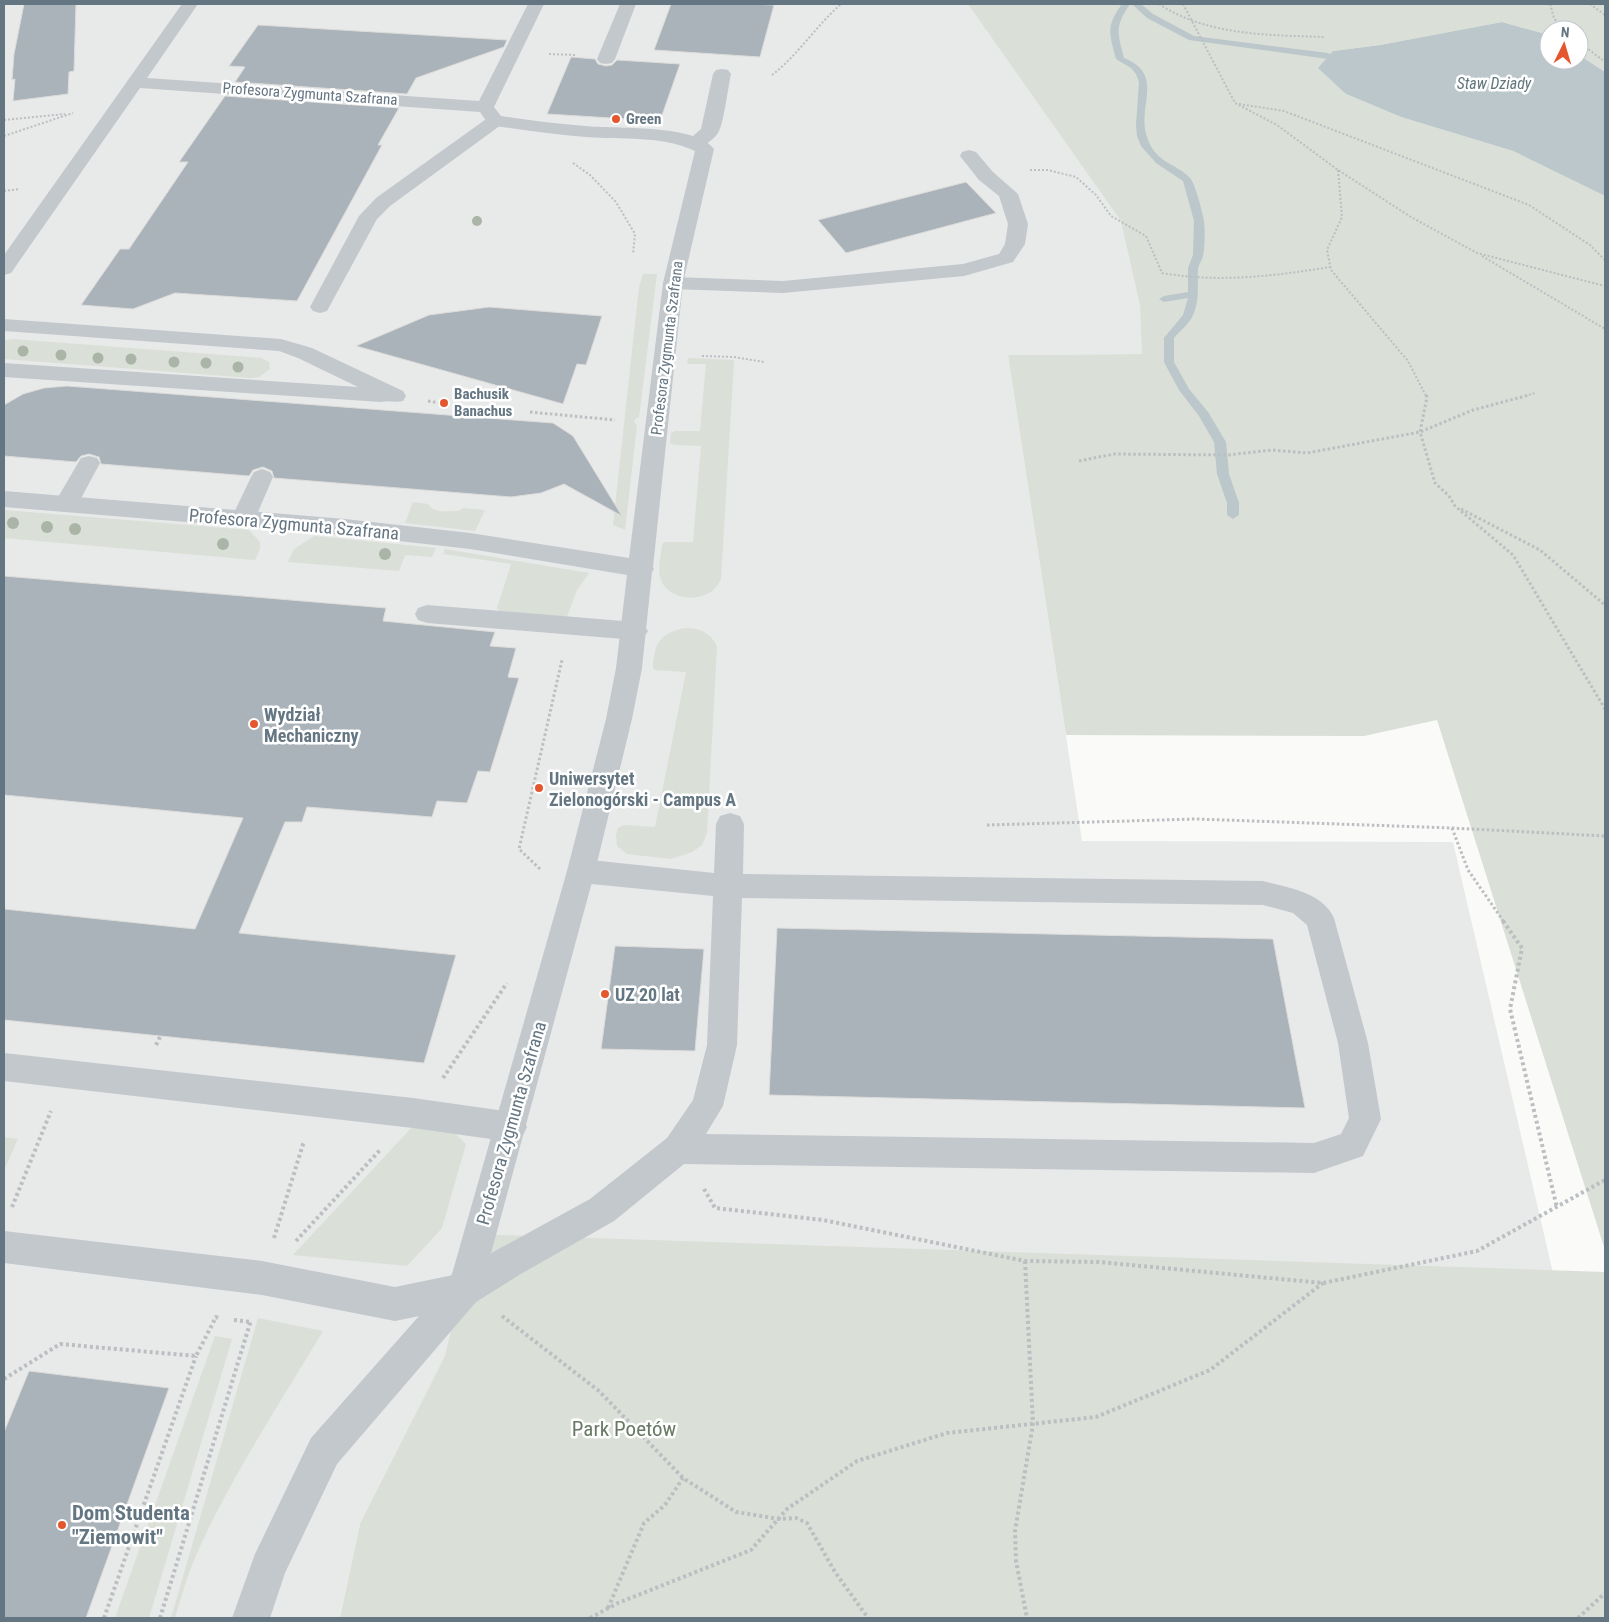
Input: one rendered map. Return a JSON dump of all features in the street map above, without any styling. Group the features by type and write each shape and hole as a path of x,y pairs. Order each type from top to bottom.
{"street":[{"path":"4,270 190,4"},
{"path":"320,307 369,216 383,202 490,114 536,4"},
{"path":"606,59 628,4"},
{"path":"694,143 710,131 722,74"},
{"name":"Profesora Zygmunta Szafrana","path":"135,82 490,114 587,132 676,137 705,149 673,283 635,631 619,719 581,871 464,1290 324,1451 268,1567 251,1618"},
{"path":"673,283 783,286 964,270 1006,258 1015,244 1018,224 1008,194 975,163"},
{"path":"4,325 281,345 305,353 395,396 299,396 134,385 4,370"},
{"path":"66,504 88,464"},
{"path":"243,519 262,477"},
{"name":"Profesora Zygmunta Szafrana","path":"4,499 345,527 470,541 642,569"},
{"path":"427,614 635,631"},
{"path":"4,1247 262,1278 395,1304 464,1290 506,1263 602,1210 678,1149 707,1106 722,1045 730,824"},
{"path":"581,871 728,886 1264,893 1302,904 1320,918 1354,1043 1365,1119 1352,1145 1314,1158 678,1149"},
{"path":"4,1067 413,1113 510,1127"}],"path":[{"path":"772,75 787,65 810,34 841,4"},
{"path":"1159,4 1166,10 1192,22 1276,36 1325,37"},
{"path":"1183,4 1235,103 1277,124 1338,170 1411,217 1477,253 1605,329"},
{"path":"1550,4 1555,20"},
{"path":"1590,4 1605,15"},
{"path":"1589,50 1605,62"},
{"path":"1235,103 1284,111 1529,205 1590,245 1605,260"},
{"path":"4,136 79,111"},
{"path":"4,120 70,114"},
{"path":"567,159 590,175 616,202 635,234 633,254"},
{"path":"975,163 1048,170 1076,178 1096,195 1111,216 1146,236 1162,273 1179,277 1236,278 1275,276 1330,267"},
{"path":"1338,170 1342,217 1327,250 1330,267 1408,361 1426,397 1420,432 1435,483 1449,496 1455,506 1513,555 1605,709"},
{"path":"1477,253 1605,286"},
{"path":"702,356 734,357 764,362"},
{"path":"1079,461 1114,454 1228,455 1272,450 1307,453 1420,432 1473,410 1535,393"},
{"path":"530,412 615,420"},
{"path":"1455,506 1540,550 1605,605"},
{"path":"987,825 1196,819 1452,828 1605,836"},
{"path":"1452,828 1468,870 1522,948 1510,1009 1557,1208"},
{"path":"11,1208 67,1074"},
{"path":"262,1278 316,1102"},
{"path":"678,1149 715,1208 823,1220 1025,1261 1099,1262 1323,1283 1477,1251 1605,1180"},
{"path":"1025,1261 1033,1424 1014,1531 1016,1561 1027,1618"},
{"path":"590,1618 751,1550 787,1509 857,1461 947,1433 1096,1417 1210,1370 1323,1283"},
{"path":"464,1290 481,1293 510,1324 599,1391 682,1478 736,1512 779,1519 796,1518 807,1523 845,1589 868,1618"},
{"path":"104,1618 196,1356 216,1317 251,1322"},
{"path":"4,1379 60,1344 196,1356"},
{"path":"608,1609 644,1524 665,1505 682,1478"},
{"path":"1578,1618 1605,1593"}],"shaded area":[{"name":"Uniwersytet Zielonogórski - Campus A","path":"4,4 1094,4 1140,305 1143,354 1008,355 1082,841 1453,842 1572,1355 360,1524 340,1618 4,1618"}],"green space":[{"path":"968,4 1605,4 1605,72 1589,62 1589,20 1539,20 1539,32 1502,22 1380,45 1333,51 1346,94 1401,117 1513,151 1605,196 1605,1250 1437,720 1364,736 1066,735 1008,355 1142,354 1140,305 1121,221"},
{"path":"643,274 657,274 639,417 634,422 637,425 625,530 613,525 639,287"},
{"path":"12,339 261,358 269,362 270,369 259,377 251,378 4,359 4,341"},
{"path":"688,358 734,360 721,579 715,589 709,593 689,598 675,594 664,586 659,568 664,542 693,542 701,446 674,445 670,443 671,433 675,431 700,431 706,364 687,364"},
{"path":"413,502 428,504 434,509 442,511 459,511 463,508 485,510 475,531 405,523"},
{"path":"4,510 249,530 260,542 260,549 255,560 4,538"},
{"path":"314,536 436,548 432,557 405,555 399,571 288,562 294,549"},
{"path":"445,549 589,573 577,590 566,619 501,614 497,608 511,564 443,554"},
{"path":"685,628 704,632 711,637 717,646 707,833 702,845 692,852 671,859 627,854 617,846 616,835 618,828 624,825 655,827 686,672 654,670 655,651 663,637"},
{"path":"415,1124 449,1127 466,1144 442,1228 407,1266 293,1255"},
{"path":"4,1137 18,1139 4,1170"},
{"name":"Park Poetów","path":"474,1234 1605,1272 1605,1618 340,1618 360,1524 445,1356"},
{"path":"258,1318 323,1331 222,1501 194,1560 175,1618 171,1618"},
{"path":"215,1336 232,1339 149,1618 115,1618"}],"water":[{"name":"Staw Dziady","path":"1502,22 1539,32 1539,70 1589,70 1589,62 1605,72 1605,196 1513,151 1401,117 1346,94 1318,68 1333,51 1380,45"}],"building":[{"path":"24,4 76,4 74,71 69,72 68,94 13,101 15,79 12,80 14,54"},
{"path":"671,4 774,5 760,57 654,50"},
{"path":"258,25 507,40 504,47 416,78 407,94 235,82 245,67 229,66"},
{"path":"571,57 595,59 598,64 606,66 612,65 617,60 680,64 660,121 547,114"},
{"path":"225,96 399,108 378,145 382,145 297,301 175,293 133,309 81,305 120,249 129,249 188,162 179,162"},
{"path":"966,182 996,213 846,253 818,220"},
{"path":"489,307 602,316 586,365 577,364 563,404 356,346 429,315"},
{"path":"67,386 553,423 573,436 622,516 564,484 541,493 511,497 274,478 272,471 263,467 253,470 249,476 101,464 99,457 89,454 81,456 76,462 4,456 4,405 23,394 44,388"},
{"name":"Wydział Mechaniczny","path":"4,576 386,608 383,621 495,632 490,646 516,648 508,677 519,678 490,772 478,771 467,803 437,801 432,817 307,807 302,822 285,822 239,933 456,955 424,1063 4,1020 4,909 195,929 243,818 4,795"},
{"path":"777,928 1273,939 1305,1108 769,1095"},
{"path":"615,946 704,949 695,1051 601,1049"},
{"name":"Dom Studenta \"Ziemowit\"","path":"29,1371 169,1388 86,1618 4,1618 4,1432"}],"waterway":[{"path":"1126,4 1115,19 1115,39 1120,59 1134,66 1140,73 1143,82 1140,125 1142,136 1146,146 1155,157 1187,180 1199,221 1198,255 1193,268 1193,294"},
{"path":"1136,4 1150,16 1192,38 1328,56"},
{"path":"1164,299 1193,294"},
{"path":"1193,294 1188,316 1169,338 1169,362 1184,390 1204,414 1220,442 1223,474 1233,503 1233,515"}],"place":[{"name":"Green","path":"616,119"},
{"name":"Bachusik Banachus","path":"444,403"},
{"name":"Wydział Mechaniczny","path":"254,724"},
{"name":"Uniwersytet Zielonogórski - Campus A","path":"539,788"},
{"name":"UZ 20 lat","path":"605,994"},
{"name":"Dom Studenta \"Ziemowit\"","path":"62,1525"}]}
